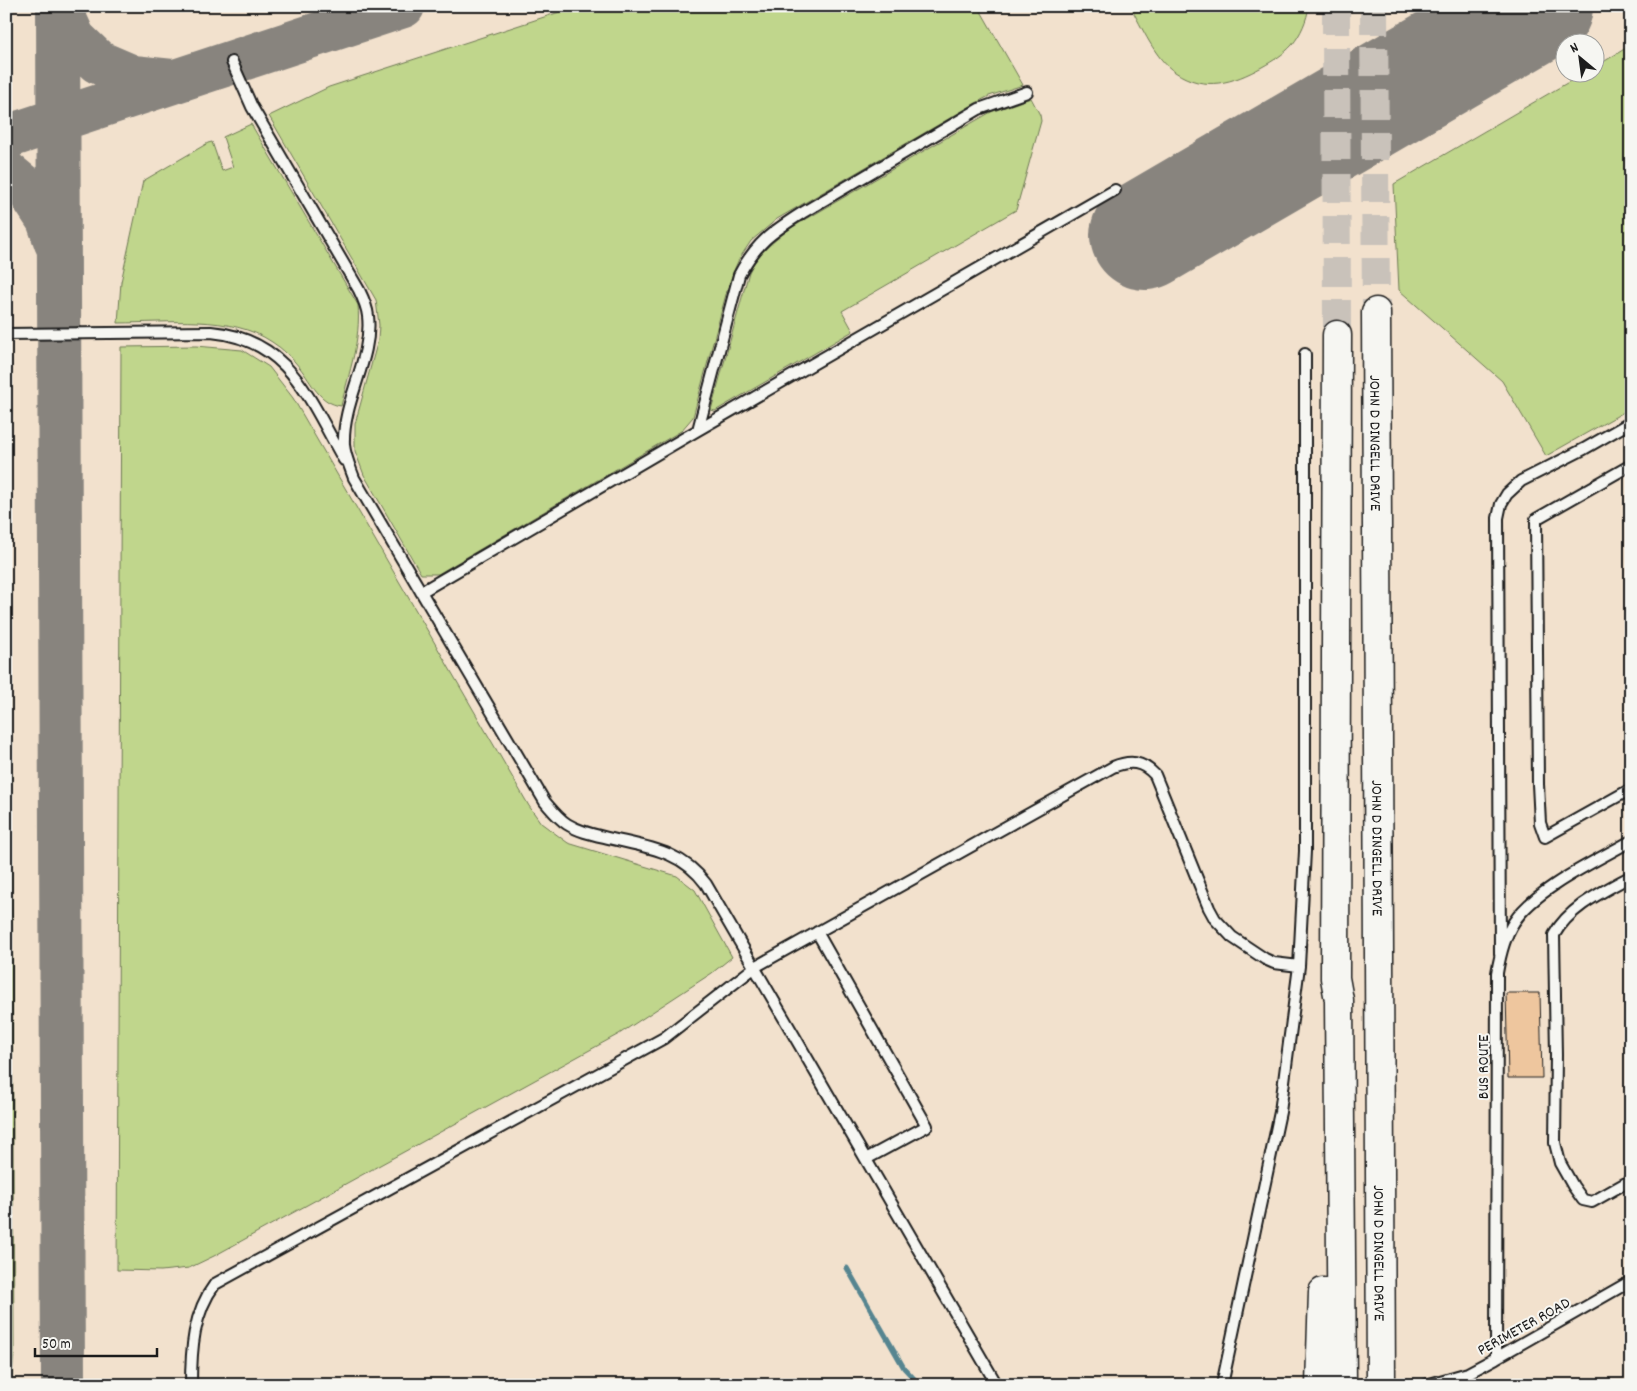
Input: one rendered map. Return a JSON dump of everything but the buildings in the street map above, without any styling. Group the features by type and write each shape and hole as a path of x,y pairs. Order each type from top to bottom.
{"highway":[{"name":"JOHN D DINGELL DRIVE","path":"1376,312 1381,1381"},
{"path":"1331,1383 1330,1000 1335,978 1337,335"}],"lane":[{"path":"232,62 252,107 365,302 369,329 367,344 344,429 344,446 347,461 354,478"},
{"path":"698,430 739,275 761,242 777,228 979,109 1027,92"},
{"path":"420,592 1115,190"},
{"path":"6,334 210,332 230,334 246,339 266,349 284,363 299,382 420,592 545,802 555,814 583,832 669,853 684,861 698,873 706,884 997,1385"},
{"path":"1222,1385 1280,1112 1299,966 1305,851 1305,354"},
{"path":"1500,954 1498,518 1501,504 1507,494 1521,482 1631,422"},
{"path":"1631,465 1536,519 1538,784 1540,822 1545,837 1631,789"},
{"path":"191,1385 192,1338 206,1296 215,1284 664,1038 755,967 1124,762 1138,762 1148,767 1155,775 1215,919 1232,937 1265,959 1274,963 1299,966"},
{"name":"BUS ROUTE","path":"1496,1358 1497,973 1500,954 1512,924 1527,906 1553,886 1631,841"},
{"path":"1631,876 1598,894 1575,911 1560,923 1554,935 1555,1143 1560,1163 1583,1200 1592,1202 1631,1180"},
{"path":"817,932 927,1126 866,1159"},
{"name":"PERIMETER ROAD","path":"1426,1385 1468,1373 1631,1281"}],"shaded area":[{"path":"6,6 1631,6 1631,1385 6,1385"}],"green space":[{"path":"578,6 978,6 1023,85 989,96 974,104 777,219 751,241 739,259 728,287 693,417 681,431 438,574 421,574 364,475 355,451 355,424 378,340 379,325 376,300 269,116 329,87"},
{"path":"1130,6 1309,6 1305,22 1298,36 1282,54 1251,73 1230,81 1208,83 1186,78 1168,66 1155,51"},
{"path":"1631,45 1631,408 1546,456 1502,381 1399,290 1394,184 1569,82 1604,82 1604,62"},
{"path":"1031,98 1041,121 1016,210 842,311 853,331 715,411 711,410 749,272 767,248 791,228 991,112"},
{"path":"251,124 358,305 356,343 341,406 333,404 322,397 287,354 272,342 256,333 238,327 198,322 118,323 121,282 143,181 212,142 222,171 233,167 223,137"},
{"path":"196,346 242,350 269,367 293,398 529,806 541,823 568,843 677,876 695,890 732,957 712,973 619,1034 214,1256 189,1268 161,1271 117,1270 121,347"},
{"path":"6,613 11,748 14,1354 11,1385 6,1385"}],"waterway":[{"path":"847,1268 904,1368 920,1385"}],"taxiway":[{"path":"58,6 63,1385"},
{"path":"59,6 74,39 98,62 133,77 172,81"},
{"path":"6,137 403,6"},
{"path":"6,172 29,191 48,220 56,243"}],"runway":[{"path":"1145,235 1538,6"}],"tunnel":[{"path":"1336,6 1337,335"},
{"path":"1374,6 1376,312"}]}
